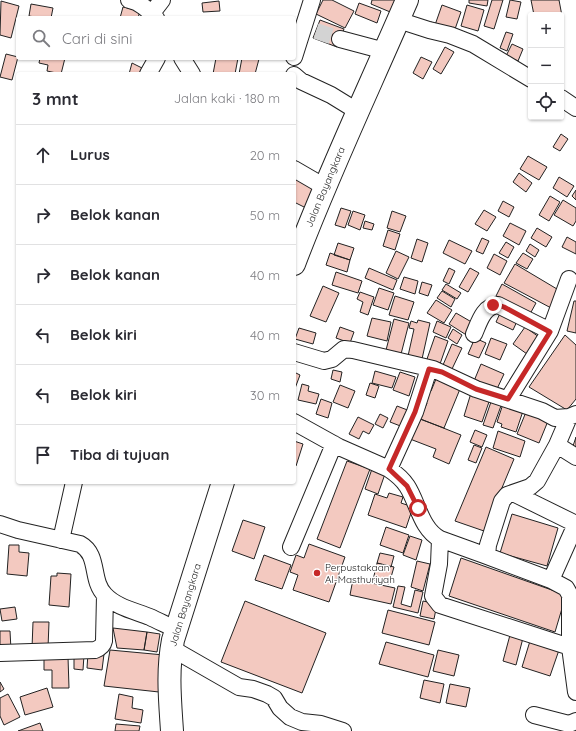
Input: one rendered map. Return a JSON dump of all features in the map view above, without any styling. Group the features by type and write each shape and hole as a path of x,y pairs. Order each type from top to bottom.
{"highway":[{"name":"Jalan Bayangkara","path":"296,259 357,111 407,0"},
{"name":"Jalan Bayangkara","path":"172,731 169,680 173,638 222,484"}],"street":[{"path":"129,0 139,3 154,16 162,0"},
{"path":"296,54 310,29 312,0"},
{"path":"398,20 450,35 472,44 528,77"},
{"path":"340,39 385,51"},
{"path":"149,72 155,60"},
{"path":"183,60 191,72"},
{"path":"293,60 292,66 293,72"},
{"path":"296,77 301,81 331,95 357,111"},
{"path":"296,170 325,187"},
{"path":"508,399 550,332 569,279"},
{"path":"474,334 486,310 493,305 498,305 550,332"},
{"path":"296,353 324,361 332,360 344,349 354,350 442,372 476,389 542,411 555,418 573,416"},
{"path":"389,469 415,412 429,369"},
{"path":"487,556 488,545 502,501 507,495 525,489 534,484 573,416"},
{"path":"296,423 334,444 389,469 407,486 426,527 433,535 440,539 551,580 566,588 570,595 570,647 576,692"},
{"path":"291,547 334,444"},
{"path":"557,445 576,457"},
{"path":"61,540 74,484"},
{"path":"513,493 576,524 551,580"},
{"path":"0,524 18,530 80,544 90,553 97,582 105,595 173,638 239,687 253,689 274,698 280,708 290,717 302,722 321,724 343,731"},
{"path":"440,539 439,564 433,596 440,605 570,647"},
{"path":"0,654 96,650 103,645 104,641 105,595"},
{"path":"534,715 569,724 576,721"}],"building":[{"path":"323,0 332,0 354,11 345,28 316,14"},
{"path":"372,0 397,0 395,14 371,4"},
{"path":"469,0 488,0 487,6 469,3"},
{"path":"492,0 503,0 494,29 484,26"},
{"path":"510,0 521,2 517,19 506,17"},
{"path":"531,0 559,0 561,12 533,12"},
{"path":"1,1 19,6 11,38 0,35"},
{"path":"219,1 220,11 203,12 202,3"},
{"path":"359,3 381,11 377,23 355,14"},
{"path":"31,4 53,8 51,16 29,16"},
{"path":"442,5 461,12 454,32 435,25"},
{"path":"467,5 484,10 478,31 461,26"},
{"path":"123,7 140,11 139,16 121,16"},
{"path":"320,20 344,29 337,47 313,38"},
{"path":"506,32 513,34 507,51 500,48"},
{"path":"512,44 523,49 518,61 506,56"},
{"path":"445,47 454,52 441,74 433,69"},
{"path":"6,54 16,56 17,60 12,80 0,77"},
{"path":"421,57 432,62 423,79 413,73"},
{"path":"40,60 64,60 62,72 47,71 48,65 39,63"},
{"path":"216,60 238,60 235,72 213,72"},
{"path":"242,60 259,60 256,72 239,72"},
{"path":"132,63 144,69 143,72 130,72"},
{"path":"561,134 568,139 560,151 553,147"},
{"path":"528,156 547,167 539,180 520,169"},
{"path":"519,173 532,183 526,192 513,182"},
{"path":"296,175 317,185 306,208 296,203"},
{"path":"559,177 574,186 567,197 553,188"},
{"path":"576,190 576,200 572,196"},
{"path":"550,196 560,202 549,221 539,215"},
{"path":"563,200 576,208 576,221 573,226 554,215"},
{"path":"503,201 514,207 509,217 498,211"},
{"path":"341,208 351,211 345,228 335,225"},
{"path":"484,210 496,217 487,231 475,224"},
{"path":"353,211 365,215 360,230 348,225"},
{"path":"392,211 406,216 400,232 387,228"},
{"path":"365,221 374,224 372,230 363,228"},
{"path":"510,223 526,231 519,245 503,236"},
{"path":"537,228 552,237 546,247 531,238"},
{"path":"388,230 400,234 395,250 383,246"},
{"path":"567,237 576,242 576,254 562,247"},
{"path":"482,238 489,241 483,254 476,251"},
{"path":"417,239 428,243 422,262 411,258"},
{"path":"449,240 472,251 465,264 443,253"},
{"path":"506,242 514,247 508,258 499,253"},
{"path":"338,243 354,248 350,260 334,255"},
{"path":"530,244 539,250 535,257 526,251"},
{"path":"396,251 409,257 398,279 386,273"},
{"path":"330,253 350,260 347,272 326,265"},
{"path":"523,253 533,259 527,269 516,263"},
{"path":"494,254 507,261 500,275 487,268"},
{"path":"515,264 562,292 553,309 504,283"},
{"path":"369,268 397,280 393,290 365,278"},
{"path":"449,268 455,271 449,284 443,281"},
{"path":"470,268 479,273 468,292 459,287"},
{"path":"336,272 362,281 358,293 332,285"},
{"path":"404,277 418,281 415,294 400,289"},
{"path":"422,282 432,285 428,296 419,293"},
{"path":"446,284 461,293 457,299 442,290"},
{"path":"502,284 536,303 530,314 496,296"},
{"path":"323,286 339,293 326,322 310,316"},
{"path":"379,288 394,293 388,310 373,305"},
{"path":"442,291 455,299 451,307 437,298"},
{"path":"360,292 374,297 368,315 360,312 363,302 357,299"},
{"path":"395,296 414,302 408,320 389,315"},
{"path":"436,300 452,310 444,323 427,313"},
{"path":"574,301 576,301 576,333 567,331"},
{"path":"502,309 519,317 513,330 496,322"},
{"path":"456,313 475,324 468,336 449,324"},
{"path":"372,318 391,322 387,341 367,336"},
{"path":"394,319 409,323 400,358 385,354"},
{"path":"418,320 430,323 422,359 408,356 414,329 409,328 411,321 417,323"},
{"path":"437,321 451,327 446,338 433,332"},
{"path":"340,327 354,332 350,343 336,338"},
{"path":"525,327 539,337 527,354 513,344"},
{"path":"299,328 316,333 313,344 296,339"},
{"path":"453,329 462,335 457,344 448,338"},
{"path":"565,335 576,345 576,399 567,410 529,387"},
{"path":"435,336 448,341 440,364 427,359"},
{"path":"475,338 486,343 479,358 468,354"},
{"path":"491,338 507,344 500,360 485,354"},
{"path":"452,344 462,348 452,369 443,365"},
{"path":"481,364 504,374 496,391 474,381"},
{"path":"333,370 342,372 340,382 331,379"},
{"path":"375,371 396,377 392,388 372,383"},
{"path":"400,372 415,377 409,396 393,390"},
{"path":"296,373 300,375 296,386"},
{"path":"436,379 460,389 444,428 420,419 427,403 424,402"},
{"path":"370,383 379,386 375,398 366,395"},
{"path":"302,384 309,386 308,391 319,394 316,404 298,400"},
{"path":"340,385 355,391 348,408 333,402"},
{"path":"471,393 490,399 482,422 464,416"},
{"path":"321,399 332,403 328,418 316,414"},
{"path":"492,399 502,403 493,428 483,425"},
{"path":"504,401 524,408 516,432 501,427 502,424 497,422"},
{"path":"397,406 410,411 403,427 390,422"},
{"path":"526,412 548,421 539,443 517,434"},
{"path":"380,414 388,418 383,428 375,424"},
{"path":"358,417 374,425 369,434 363,431 359,439 349,434"},
{"path":"418,418 461,435 449,464 433,457 436,449 410,439"},
{"path":"475,430 487,435 482,447 470,442"},
{"path":"498,431 525,441 520,457 493,448"},
{"path":"576,437 576,450 572,449"},
{"path":"296,442 303,444 296,466"},
{"path":"474,445 482,448 476,463 468,460"},
{"path":"486,447 514,459 484,531 455,521"},
{"path":"347,461 370,469 340,548 317,539"},
{"path":"373,466 386,471 378,494 365,489"},
{"path":"389,493 403,497 401,503 413,507 406,528 368,515 375,494 387,498"},
{"path":"512,514 558,528 547,566 500,553"},
{"path":"243,520 265,527 254,559 232,551"},
{"path":"386,527 409,535 403,553 380,545"},
{"path":"410,536 422,540 416,560 403,555"},
{"name":"Perpustakaan Al-Masthuriyah","path":"309,544 345,557 329,602 293,590 298,575 290,572 296,555 304,558"},
{"path":"9,545 19,545 19,552 29,553 27,576 7,574"},
{"path":"380,553 394,556 391,567 377,563"},
{"path":"264,555 291,565 282,589 255,580"},
{"path":"461,558 566,595 555,632 449,596"},
{"path":"417,561 430,564 423,591 411,587"},
{"path":"377,563 394,567 389,584 373,580"},
{"path":"57,573 71,574 69,607 49,605 51,576 57,576"},
{"path":"353,579 395,588 391,604 350,595"},
{"path":"398,586 405,587 401,604 411,607 415,590 423,592 418,613 393,607"},
{"path":"245,601 326,633 302,693 221,662"},
{"path":"423,601 437,604 434,619 420,616"},
{"path":"15,607 17,619 2,621 0,609"},
{"path":"388,610 435,622 429,645 382,633"},
{"path":"33,622 49,622 48,648 32,648"},
{"path":"113,628 147,632 144,650 117,648"},
{"path":"0,631 10,631 11,650 0,651"},
{"path":"147,632 160,634 157,652 144,650"},
{"path":"510,635 523,638 516,665 503,661"},
{"path":"530,641 559,650 550,676 522,667"},
{"path":"386,642 434,655 428,677 379,664"},
{"path":"110,650 164,655 159,692 104,686"},
{"path":"438,650 459,655 454,676 433,671"},
{"path":"88,653 104,654 102,670 87,668"},
{"path":"74,654 84,655 83,670 74,669"},
{"path":"68,657 69,688 52,688 52,670 44,670 44,659"},
{"path":"424,680 444,684 440,703 420,698"},
{"path":"0,682 4,689 0,692"},
{"path":"450,684 470,688 466,707 446,703"},
{"path":"47,688 53,707 25,715 20,697"},
{"path":"8,694 20,717 4,725 0,716 0,698"},
{"path":"119,694 133,697 132,708 143,710 141,723 115,719"},
{"path":"40,723 43,731 18,731"},
{"path":"116,724 140,726 139,731 115,731"}],"tunnel":[{"path":"316,31 340,39"}],"place":[{"name":"Perpustakaan Al-Masthuriyah","path":"317,573"}],"route":[{"path":"418,508 407,486 394,472 389,469 415,412 429,369 442,372 483,392 508,399 550,332 504,307 493,305"}]}
